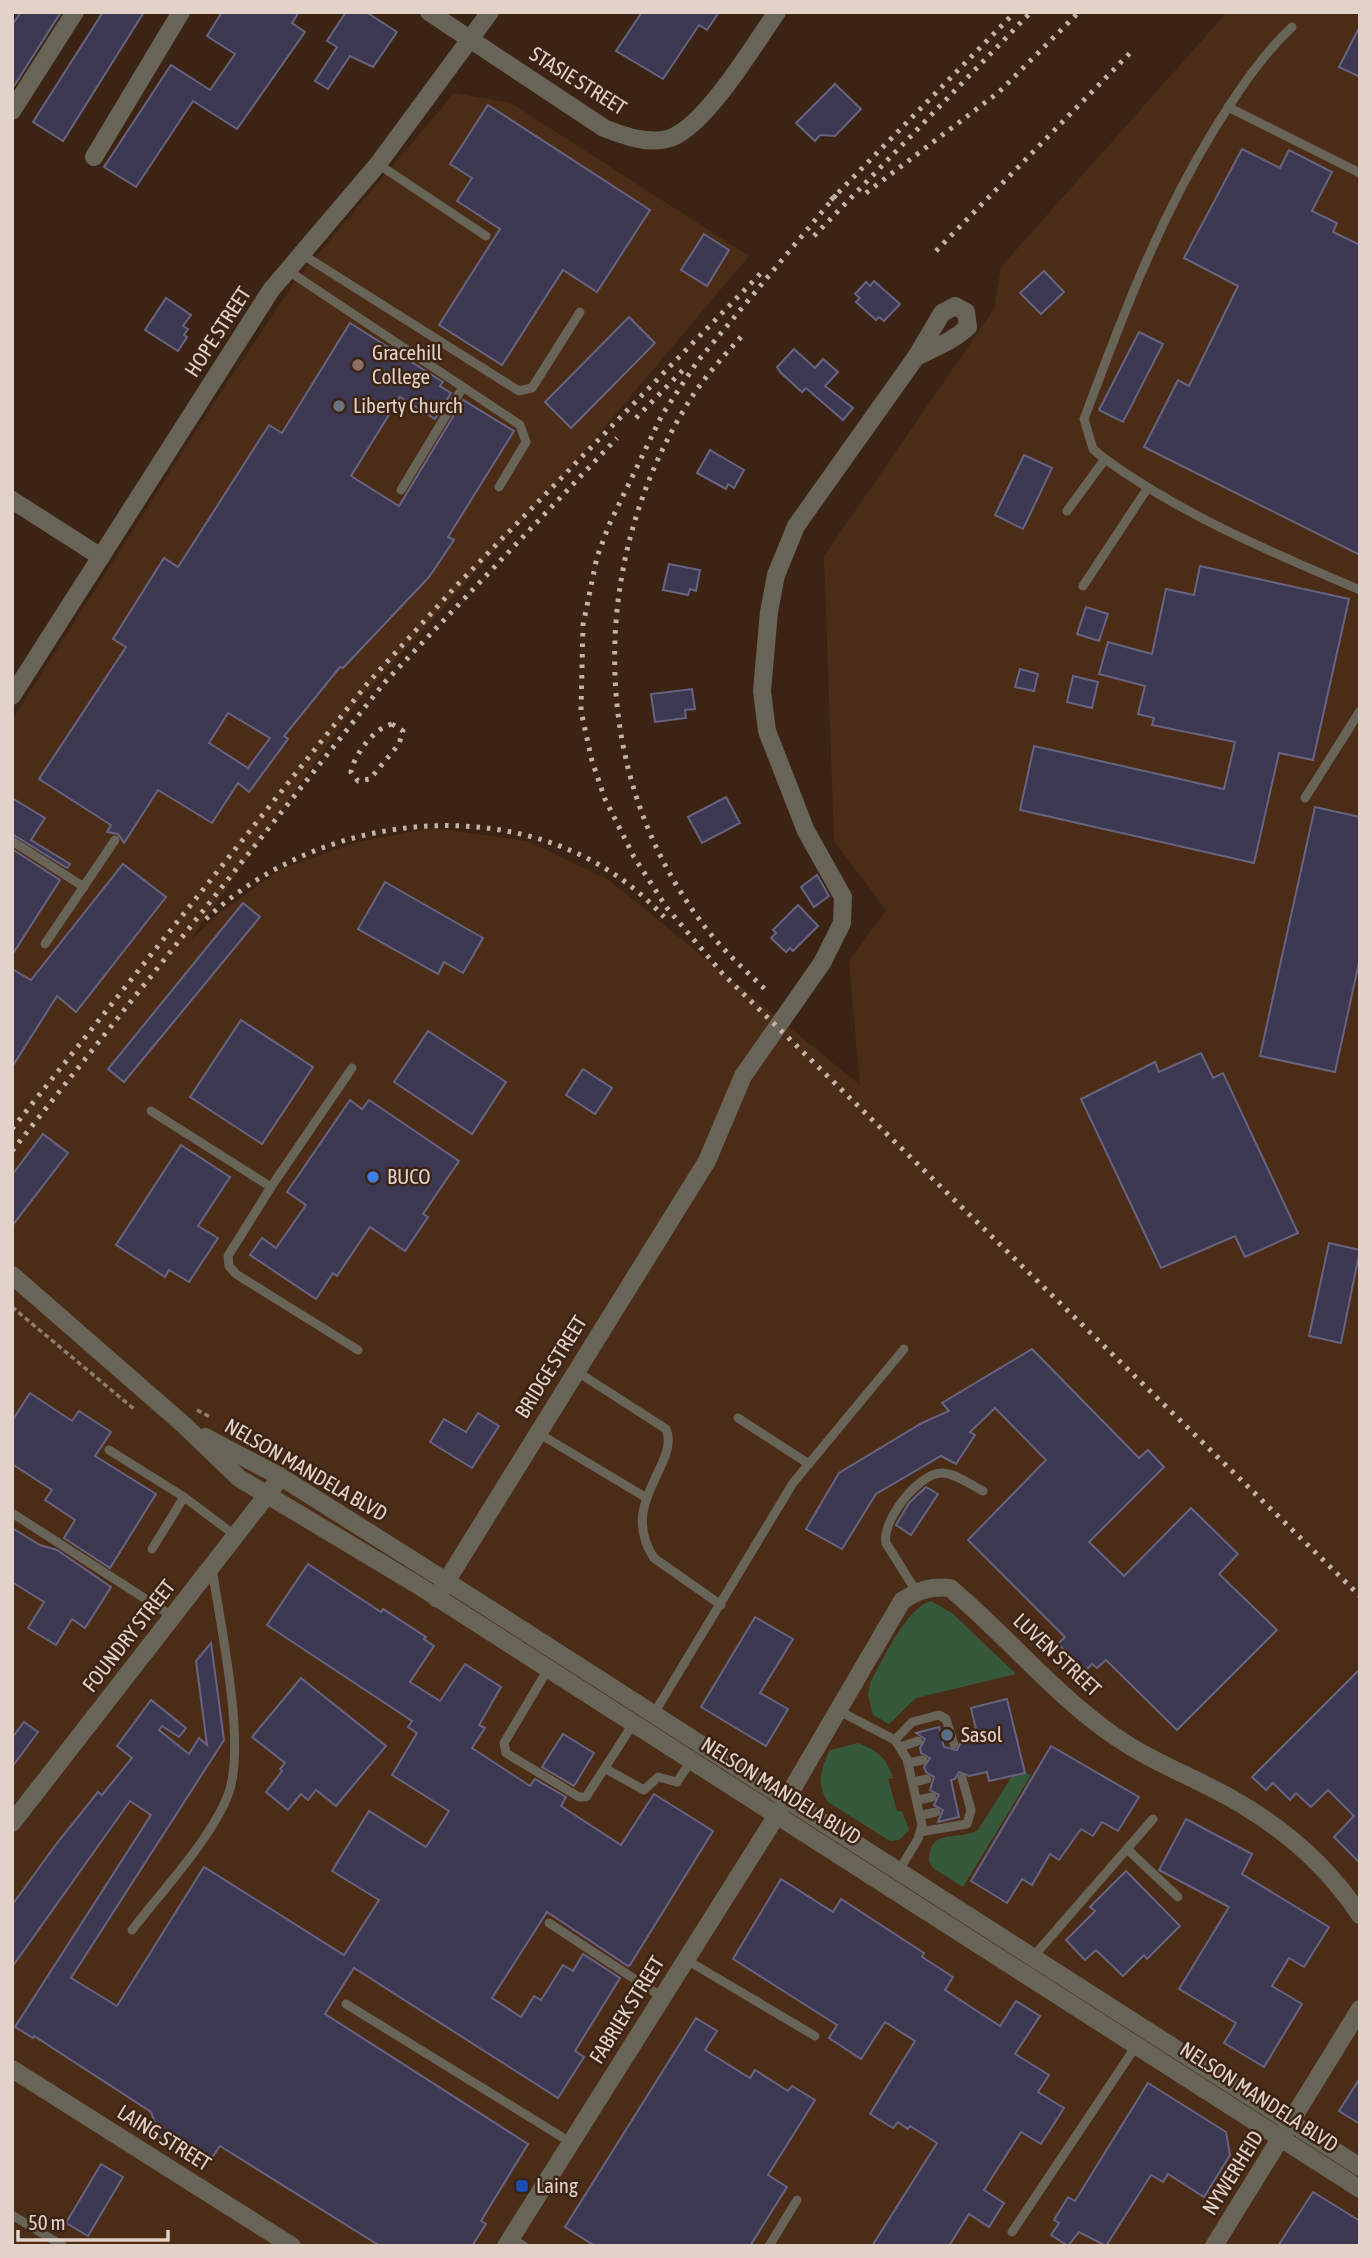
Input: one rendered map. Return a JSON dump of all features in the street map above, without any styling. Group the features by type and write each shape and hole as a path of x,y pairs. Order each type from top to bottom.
{"street":[{"path":"12,111 75,12"},
{"path":"94,157 181,12"},
{"name":"HOPE STREET","path":"12,696 287,270 378,163 490,12"},
{"name":"STASIE STREET","path":"433,13 604,128 632,140 671,138 699,120 777,12"},
{"name":"BRIDGE STREET","path":"436,1598 707,1161 743,1076 822,963 842,923 845,909 840,889 806,831 766,731 762,691 764,657 776,575 796,526 916,357"},
{"path":"12,500 101,557"},
{"name":"NELSON MANDELA BLVD","path":"12,1275 239,1478 436,1598 1136,2046 1287,2132 1360,2167"},
{"name":"NELSON MANDELA BLVD","path":"177,1420 281,1478 446,1581 1032,1958 1287,2132 1360,2189"},
{"name":"FOUNDRY STREET","path":"12,1823 281,1478"},
{"name":"LUVEN STREET","path":"916,1591 936,1587 950,1588 1063,1693 1114,1735 1250,1809 1304,1852 1342,1888 1360,1915"},
{"path":"787,1799 806,1761 839,1711 902,1601 916,1591"},
{"name":"FABRIEK STREET","path":"514,2243 570,2143 787,1799"},
{"path":"1287,2132 1360,2010"},
{"name":"LAING STREET","path":"12,2069 292,2246"},
{"name":"NYWERHEID","path":"1214,2246 1287,2132"}],"lane":[{"path":"1292,27 1270,48 1228,107 1154,238 1084,419 1093,449 1147,489 1217,528 1360,590"},
{"path":"1228,107 1360,173"},
{"path":"378,163 486,236"},
{"path":"300,253 519,391 533,388 580,312"},
{"path":"287,270 520,425 526,435 526,442 499,487"},
{"path":"401,490 463,387"},
{"path":"1067,511 1105,459"},
{"path":"1083,586 1147,489"},
{"path":"1305,798 1360,710"},
{"path":"12,841 84,887"},
{"path":"46,944 115,841"},
{"path":"352,1068 271,1186 228,1256 229,1266 236,1274 358,1350"},
{"path":"151,1111 271,1186"},
{"path":"653,1714 793,1483 904,1349"},
{"path":"576,1371 668,1432 668,1449 645,1497 643,1527 647,1548 654,1558 721,1605"},
{"path":"738,1418 809,1464"},
{"path":"537,1432 645,1497"},
{"path":"109,1450 184,1497 236,1536"},
{"path":"916,1591 887,1543 884,1534 889,1522 921,1479 931,1474 952,1475 983,1492"},
{"path":"152,1549 184,1497"},
{"path":"12,1513 172,1616"},
{"path":"132,1930 215,1820 228,1795 236,1767 233,1716 212,1566"},
{"path":"548,1669 504,1743 506,1753 579,1797 590,1795 633,1724"},
{"path":"839,1711 898,1743 918,1741"},
{"path":"898,1743 912,1722 939,1714 946,1719 949,1738"},
{"path":"898,1743 908,1763 922,1815 920,1832 898,1872"},
{"path":"908,1763 923,1760"},
{"path":"606,1769 644,1790 656,1778 677,1782 691,1761"},
{"path":"920,1832 967,1824 969,1805 962,1778"},
{"path":"913,1782 928,1779"},
{"path":"953,1792 965,1789"},
{"path":"918,1800 932,1797"},
{"path":"957,1808 969,1805"},
{"path":"922,1815 936,1812"},
{"path":"1032,1958 1153,1819"},
{"path":"1127,1849 1178,1897"},
{"path":"549,1923 662,1997"},
{"path":"685,1959 815,2036"},
{"path":"346,2004 570,2143"},
{"path":"1012,2232 1136,2046"},
{"path":"768,2246 797,2200"},
{"path":"12,2215 63,2246"}],"path":[{"path":"191,1408 222,1425"}],"shaded area":[{"path":"1227,12 1360,12 1360,2246 12,2246 12,720 222,390 297,279 454,93 511,103 749,256 576,461 356,704 189,942 216,916 281,869 357,842 432,828 527,841 609,880 860,1085 849,961 886,910 834,841 824,556 994,309 1001,267"}],"green space":[{"path":"931,1601 952,1613 1016,1674 916,1698 889,1724 873,1715 868,1695 870,1683 904,1624"},
{"path":"858,1743 880,1756 893,1778 888,1779 897,1811 902,1811 909,1830 899,1840 890,1841 828,1802 824,1795 821,1776 830,1750"},
{"path":"1025,1773 1031,1775 963,1887 933,1868 929,1862 934,1844 939,1839 978,1830 1012,1776"}],"building":[{"path":"21,12 61,12 12,89 12,25"},
{"path":"103,12 144,12 63,141 33,122"},
{"path":"222,12 299,12 292,23 305,32 237,129 193,101 136,187 104,167 171,65 210,90 235,54 207,36"},
{"path":"346,12 366,12 397,32 373,67 350,56 328,89 315,81 337,47 327,41"},
{"path":"642,12 719,12 707,30 699,25 663,79 616,51"},
{"path":"1360,26 1360,77 1339,67"},
{"path":"835,84 861,109 835,136 820,135 815,141 796,123"},
{"path":"488,105 650,210 597,292 563,270 502,365 439,325 500,229 457,201 472,178 450,164"},
{"path":"1242,149 1280,168 1289,150 1332,172 1312,211 1337,223 1333,232 1360,245 1360,555 1144,447 1178,380 1189,386 1238,286 1184,258"},
{"path":"704,234 729,250 707,286 681,270"},
{"path":"1044,271 1064,292 1041,314 1020,293"},
{"path":"874,281 900,304 884,321 879,317 876,320 856,302 860,298 855,294 866,282 870,286"},
{"path":"166,298 191,315 183,326 188,329 184,335 187,337 178,351 145,330"},
{"path":"629,317 655,343 571,428 545,402"},
{"path":"350,323 443,382 440,386 451,393 435,419 400,397 351,476 399,506 463,400 514,431 448,537 454,540 429,577 343,668 340,667 284,736 288,739 249,792 238,783 212,823 158,790 124,843 118,834 107,832 111,825 39,779 126,647 113,639 164,558 178,567 269,425 282,433","holes":["228,713 270,738 248,768 209,743"]},
{"path":"1139,332 1163,344 1123,422 1099,410"},
{"path":"794,349 815,368 823,359 838,372 825,386 853,408 843,420 806,388 802,392 781,373 777,367"},
{"path":"710,450 744,470 734,488 728,484 726,489 697,473"},
{"path":"1024,455 1052,468 1023,529 995,515"},
{"path":"669,564 700,570 696,591 690,589 688,595 663,590"},
{"path":"1200,566 1349,599 1313,760 1279,753 1254,863 1020,810 1034,746 1224,789 1235,742 1152,725 1154,718 1138,714 1145,686 1099,674 1108,642 1152,654 1166,589 1194,595"},
{"path":"1086,607 1108,614 1099,641 1077,634"},
{"path":"1020,669 1038,674 1034,691 1015,687"},
{"path":"1073,676 1098,682 1092,708 1067,702"},
{"path":"692,689 695,709 685,710 686,718 655,722 651,694"},
{"path":"726,797 740,823 702,843 688,817"},
{"path":"12,798 45,818 31,840 70,864 67,868 12,834"},
{"path":"1315,807 1360,817 1360,958 1335,1072 1260,1056"},
{"path":"12,849 60,880 12,955"},
{"path":"123,864 166,897 76,1012 57,996 12,1067 12,969 31,980"},
{"path":"817,875 829,896 814,907 801,887"},
{"path":"385,882 483,938 463,973 444,962 438,974 358,929"},
{"path":"243,903 260,917 124,1082 108,1069"},
{"path":"798,905 818,926 793,951 790,948 786,952 771,938 776,933 773,930"},
{"path":"241,1020 313,1067 262,1144 190,1097"},
{"path":"428,1031 506,1082 472,1134 394,1082"},
{"path":"1201,1053 1213,1078 1223,1073 1298,1233 1245,1257 1235,1236 1161,1268 1081,1099 1155,1062 1159,1072"},
{"path":"583,1069 612,1088 595,1114 566,1095"},
{"name":"BUCO","path":"350,1100 362,1109 369,1100 459,1161 423,1214 428,1217 405,1251 370,1227 337,1276 333,1273 316,1299 250,1255 262,1238 276,1248 306,1205 287,1192"},
{"path":"43,1134 68,1153 12,1226 12,1175"},
{"path":"181,1145 230,1177 198,1226 218,1238 189,1282 169,1270 165,1277 116,1245"},
{"path":"1329,1243 1360,1250 1341,1343 1309,1336"},
{"path":"1032,1349 1139,1458 1148,1450 1164,1467 1089,1542 1124,1576 1191,1508 1238,1554 1219,1574 1277,1630 1177,1730 1106,1660 1097,1668 1092,1664 1085,1671 1058,1644 1065,1637 968,1540 1046,1460 995,1408 970,1432 975,1435 956,1464 941,1456 876,1494 842,1549 806,1529 839,1473 922,1423 949,1411 942,1403"},
{"path":"30,1393 72,1421 79,1411 111,1432 95,1456 156,1494 110,1568 64,1538 75,1520 45,1500 52,1490 12,1464 12,1421"},
{"path":"478,1413 499,1426 472,1468 430,1442 444,1419 466,1432"},
{"path":"926,1487 938,1494 911,1535 896,1525 909,1503"},
{"path":"12,1528 40,1545 57,1550 111,1587 85,1628 72,1619 56,1645 28,1628 44,1602 12,1582"},
{"path":"308,1564 381,1612 383,1609 426,1637 424,1639 434,1646 410,1682 440,1701 465,1664 501,1687 479,1725 485,1728 472,1748 530,1786 535,1779 566,1797 561,1806 621,1845 654,1794 713,1831 630,1965 547,1912 492,1998 521,2017 534,1996 541,2000 563,1965 573,1971 583,1954 620,1978 575,2051 584,2057 558,2098 354,1968 325,2014 528,2144 481,2221 486,2224 472,2246 380,2246 220,2146 206,2166 160,2137 151,2112 34,2036 33,2038 15,2027 151,1815 130,1801 12,1967 12,1905 98,1792 102,1795 132,1758 117,1746 151,1700 186,1728 179,1737 162,1726 159,1730 189,1754 199,1738 207,1745 196,1661 211,1643 224,1740 71,1978 117,2006 204,1867 344,1955 379,1900 332,1871 369,1811 426,1847 449,1811 392,1775 417,1733 408,1727 412,1721 267,1625"},
{"path":"755,1617 793,1639 760,1693 788,1709 766,1746 701,1707"},
{"path":"1360,1669 1360,1863 1334,1837 1354,1816 1328,1790 1311,1807 1296,1793 1290,1800 1273,1783 1266,1790 1252,1777"},
{"path":"301,1678 386,1746 336,1806 316,1790 308,1800 301,1794 288,1810 266,1792 285,1763 252,1737"},
{"path":"1007,1699 1025,1773 989,1781 987,1772 969,1776 959,1772 955,1779 951,1780 959,1817 938,1822 943,1810 934,1805 939,1795 930,1790 934,1777 926,1772 924,1767 930,1758 921,1753 920,1748 925,1739 916,1733 939,1727 944,1747 957,1750 961,1742 978,1738 971,1708"},
{"path":"24,1722 38,1732 12,1767 12,1738"},
{"path":"563,1734 594,1753 574,1786 542,1767"},
{"path":"1051,1746 1139,1797 1118,1831 1102,1822 1093,1836 1081,1829 1059,1860 1050,1854 1032,1885 1022,1879 1007,1903 971,1881"},
{"path":"1186,1819 1252,1854 1242,1874 1329,1927 1304,1967 1289,1958 1272,1986 1302,2004 1264,2067 1224,2043 1236,2023 1179,1989 1229,1907 1159,1870"},
{"path":"1126,1871 1180,1926 1147,1959 1144,1955 1123,1976 1096,1950 1085,1960 1066,1940 1095,1911 1090,1907"},
{"path":"781,1879 833,1912 841,1899 924,1953 922,1957 953,1977 945,1990 1000,2026 1016,2001 1040,2016 1015,2054 1049,2075 1038,2092 1064,2108 1041,2144 1021,2132 984,2190 1004,2203 989,2227 969,2214 949,2246 872,2246 937,2143 910,2126 908,2129 898,2122 893,2128 870,2114 915,2041 885,2022 861,2059 829,2038 837,2025 733,1959"},
{"path":"696,2018 717,2031 705,2050 750,2078 755,2070 788,2091 792,2086 815,2100 768,2175 787,2187 750,2246 595,2246 565,2227"},
{"path":"1360,2078 1360,2124 1339,2111"},
{"path":"1148,2083 1226,2132 1230,2155 1204,2197 1168,2174 1163,2182 1151,2175 1106,2246 1079,2232 1068,2246 1051,2235 1059,2223 1054,2220 1068,2197 1075,2201"},
{"path":"101,2164 123,2177 88,2236 66,2223"},
{"path":"1313,2192 1360,2221 1360,2246 1278,2246"}],"railway":[{"path":"831,200 1015,12"},
{"path":"814,236 1031,12"},
{"path":"866,193 999,92 1079,12"},
{"path":"936,251 1132,51"},
{"path":"836,195 697,362 662,415 609,525 597,557 583,625 581,711 592,761 605,799 634,857 667,908 722,973 1360,1596"},
{"path":"12,1129 367,684 457,585 763,271"},
{"path":"741,337 691,398 653,469 631,534 618,601 615,668 621,735 638,801 665,864 709,933 768,992"},
{"path":"636,418 685,368"},
{"path":"12,1151 385,682 617,438"},
{"path":"392,724 403,731 399,744 370,779 358,781 351,772 361,750 372,736 392,724"},
{"path":"206,919 256,881 312,852 373,833 436,826 499,830 559,846 615,875 664,917"}],"place":[{"name":"Gracehill College","path":"358,365"},
{"name":"Liberty Church","path":"339,406"},
{"name":"BUCO","path":"373,1177"},
{"name":"Sasol","path":"947,1735"},
{"name":"Laing","path":"522,2186"}]}
